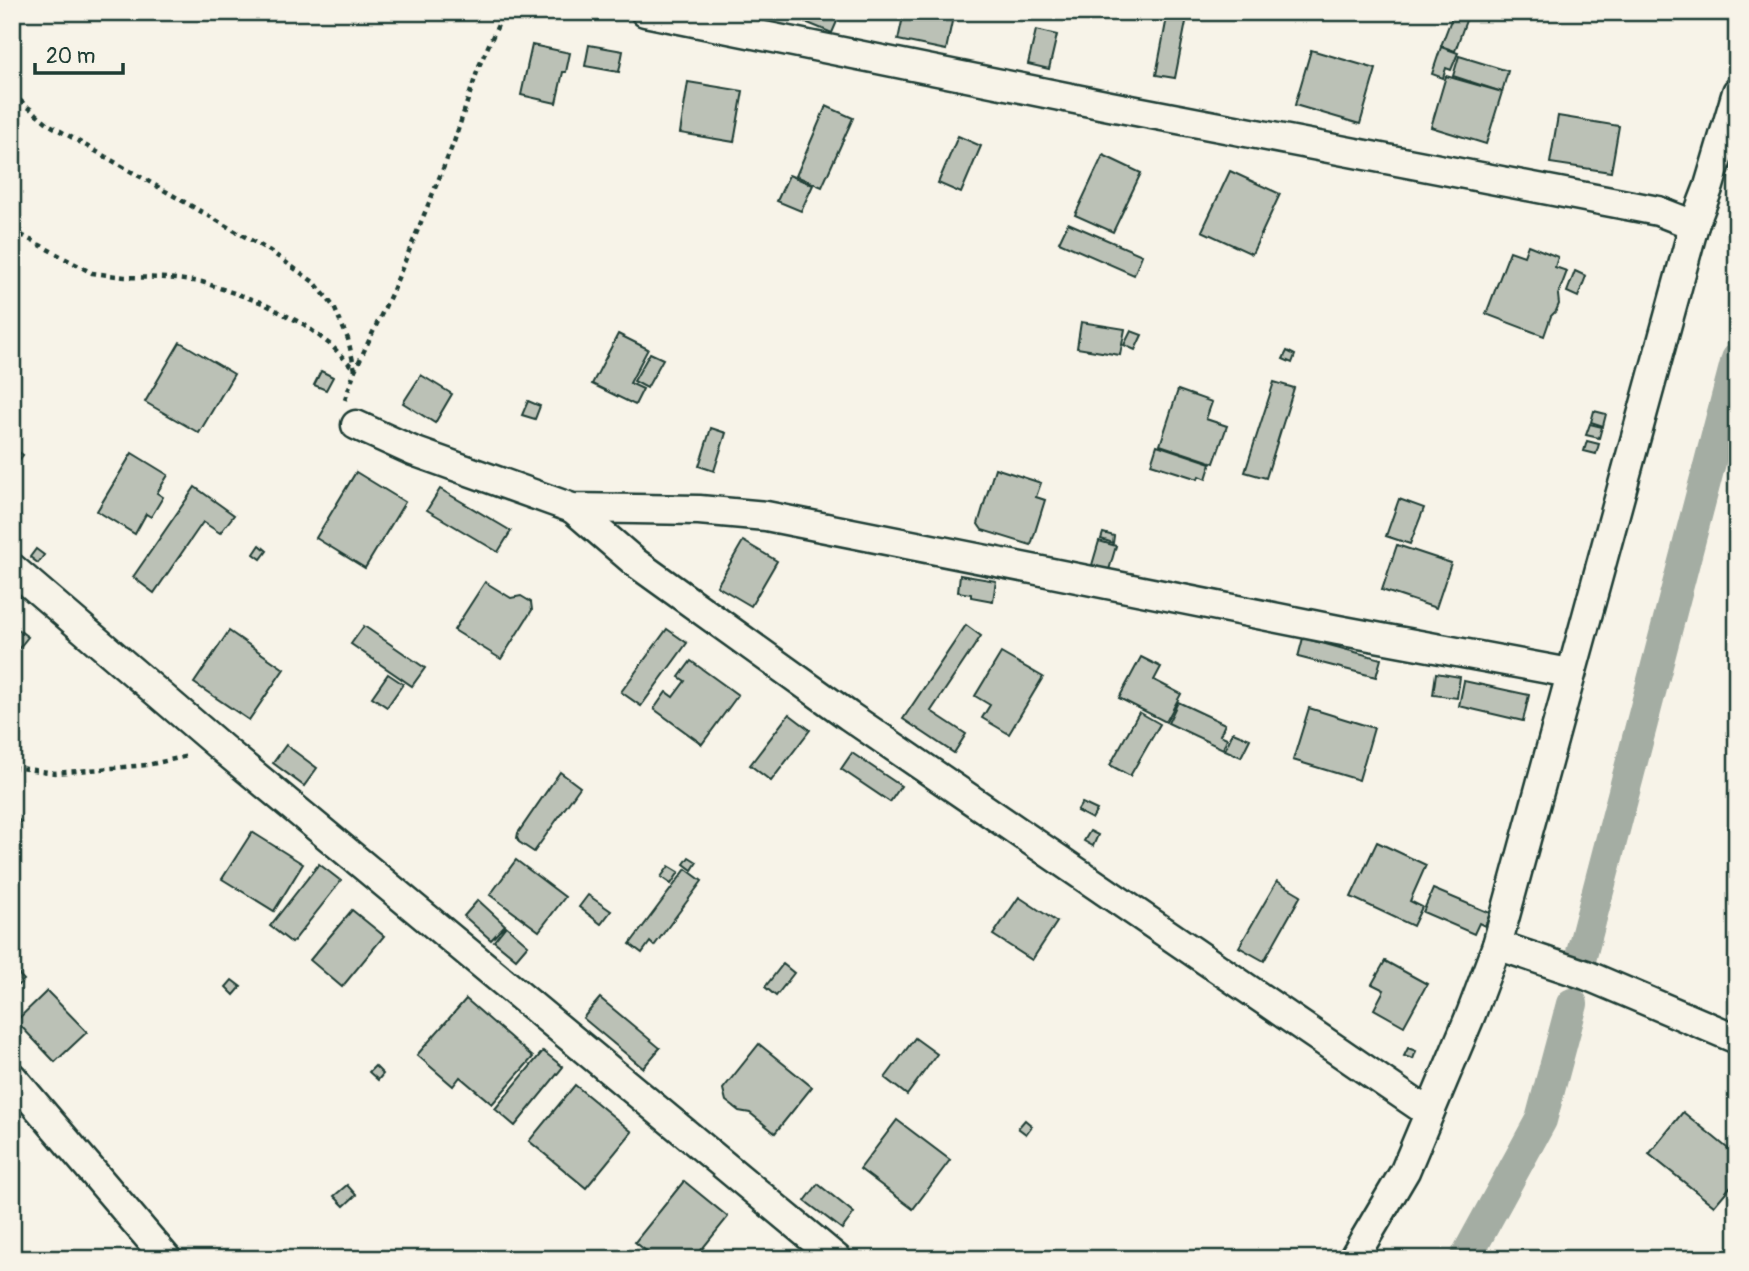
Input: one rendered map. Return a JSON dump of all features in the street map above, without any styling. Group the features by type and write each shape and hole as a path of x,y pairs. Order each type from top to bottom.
{"street":[{"path":"645,12 1110,106 1658,211 1694,225"},
{"path":"1353,1259 1405,1171 1497,945 1694,225 1709,186 1737,92"},
{"path":"356,425 413,451 572,508 699,510 766,516 1338,630 1570,673"},
{"path":"572,508 636,563 849,716 1429,1113"},
{"path":"12,568 223,748 837,1259"},
{"path":"1497,945 1586,975 1737,1039"},
{"path":"12,1077 167,1259"}],"path":[{"path":"356,425 347,415 345,402 355,370 393,290 454,142 479,66 504,12"},
{"path":"12,94 50,125 270,251 315,283 334,307 348,339 355,370"},
{"path":"12,230 92,273 202,282 260,302 304,325 332,346 355,370"},
{"path":"12,766 55,773 147,765 223,748"}],"building":[{"path":"781,12 841,12 832,33"},
{"path":"904,12 954,12 946,50 898,40"},
{"path":"1168,12 1188,12 1175,78 1156,75"},
{"path":"1454,12 1469,12 1455,51 1441,46"},
{"path":"1036,30 1057,35 1049,69 1028,64"},
{"path":"532,45 570,53 556,103 521,95"},
{"path":"589,45 623,51 619,72 585,66"},
{"path":"1441,47 1458,53 1451,70 1446,68 1443,78 1432,74"},
{"path":"1311,50 1376,69 1360,124 1295,105"},
{"path":"1459,56 1508,71 1502,92 1453,76"},
{"path":"1446,76 1502,92 1486,144 1431,127"},
{"path":"688,82 743,91 734,142 680,133"},
{"path":"826,106 853,118 822,187 796,176"},
{"path":"1558,116 1619,126 1611,172 1550,163"},
{"path":"958,136 981,146 961,193 938,183"},
{"path":"1103,155 1141,173 1113,232 1075,215"},
{"path":"1230,171 1280,194 1252,254 1202,231"},
{"path":"789,175 813,185 801,211 777,201"},
{"path":"1068,223 1142,255 1134,275 1059,242"},
{"path":"1528,245 1558,257 1555,267 1567,271 1558,295 1559,304 1551,316 1544,336 1486,314 1510,251 1524,256"},
{"path":"1575,271 1586,276 1578,297 1567,292"},
{"path":"1081,322 1125,329 1120,355 1077,348"},
{"path":"1131,331 1142,335 1135,350 1124,345"},
{"path":"618,334 648,349 630,383 643,389 635,405 592,384"},
{"path":"180,342 234,374 199,433 145,402"},
{"path":"1287,351 1295,355 1292,363 1283,359"},
{"path":"650,353 663,359 647,388 634,381"},
{"path":"321,371 333,377 326,390 314,385"},
{"path":"421,375 452,394 435,423 403,403"},
{"path":"1274,382 1294,388 1266,478 1245,472"},
{"path":"1178,390 1212,402 1206,419 1227,426 1214,463 1160,445"},
{"path":"528,401 540,406 535,419 522,415"},
{"path":"1594,411 1606,414 1603,426 1591,422"},
{"path":"1590,424 1602,427 1599,438 1586,435"},
{"path":"711,428 726,433 714,471 699,466"},
{"path":"1587,441 1599,444 1596,454 1584,451"},
{"path":"1157,445 1211,463 1206,479 1199,476 1198,479 1151,464"},
{"path":"12,447 23,455 12,469"},
{"path":"132,453 168,475 157,493 163,497 151,517 146,514 135,534 97,511"},
{"path":"995,468 1041,483 1036,497 1045,500 1031,545 982,530 978,524"},
{"path":"356,472 405,502 365,568 316,538"},
{"path":"195,487 234,515 220,533 203,522 154,593 133,577"},
{"path":"440,489 511,531 498,552 427,510"},
{"path":"1399,499 1424,508 1410,544 1386,536"},
{"path":"1103,533 1114,536 1113,543 1101,539"},
{"path":"743,541 777,561 751,606 717,586"},
{"path":"1099,541 1116,546 1109,570 1092,565"},
{"path":"260,545 267,551 261,559 254,554"},
{"path":"1397,545 1451,563 1436,608 1382,590"},
{"path":"36,549 44,555 38,563 30,557"},
{"path":"960,575 996,581 993,601 958,592"},
{"path":"485,582 511,598 521,596 531,602 532,610 501,659 454,630"},
{"path":"12,625 28,637 12,657"},
{"path":"966,625 981,636 931,711 966,734 954,753 903,719"},
{"path":"364,626 425,668 412,686 351,644"},
{"path":"667,629 687,643 641,706 621,692"},
{"path":"229,631 284,669 249,720 194,683"},
{"path":"1303,638 1381,659 1376,677 1298,657"},
{"path":"1001,653 1043,677 1009,734 982,718 990,705 975,696"},
{"path":"1141,657 1161,667 1154,680 1181,694 1166,722 1119,698"},
{"path":"691,661 738,695 702,744 654,709 666,692 673,697 685,681 679,677"},
{"path":"1436,673 1460,677 1457,698 1433,695"},
{"path":"388,674 403,684 387,707 372,697"},
{"path":"1464,681 1529,695 1523,721 1459,706"},
{"path":"1178,702 1225,724 1220,735 1227,738 1223,749 1168,723"},
{"path":"1309,708 1374,728 1359,780 1293,760"},
{"path":"1139,712 1160,724 1130,776 1110,765"},
{"path":"789,714 810,730 771,781 750,765"},
{"path":"1233,732 1250,739 1241,757 1225,750"},
{"path":"286,745 317,768 304,786 273,763"},
{"path":"852,753 901,786 890,802 841,769"},
{"path":"560,772 580,787 534,852 519,842 518,833"},
{"path":"1082,803 1097,810 1092,819 1077,811"},
{"path":"12,814 21,822 12,830"},
{"path":"1090,831 1098,835 1093,846 1084,841"},
{"path":"252,832 303,864 274,911 222,879"},
{"path":"1377,842 1426,865 1410,901 1422,907 1413,926 1351,897"},
{"path":"689,857 697,862 692,870 684,864"},
{"path":"516,860 565,897 539,931 490,895"},
{"path":"319,864 341,881 292,943 270,926"},
{"path":"669,866 679,872 671,884 661,877"},
{"path":"686,869 702,881 654,946 650,942 642,953 630,944"},
{"path":"1277,881 1301,895 1264,961 1239,947"},
{"path":"1433,889 1490,913 1485,926 1479,923 1474,934 1423,912"},
{"path":"588,895 611,911 601,924 579,907"},
{"path":"1019,897 1057,922 1032,960 993,935"},
{"path":"478,900 505,925 491,940 464,916"},
{"path":"352,910 384,936 342,987 310,960"},
{"path":"506,926 528,945 516,959 494,941"},
{"path":"1385,961 1427,984 1404,1026 1374,1009 1384,990 1372,984"},
{"path":"783,964 794,973 776,996 765,987"},
{"path":"12,967 24,980 12,990"},
{"path":"232,980 241,987 234,995 226,987"},
{"path":"47,991 87,1032 55,1062 16,1021"},
{"path":"600,998 660,1048 643,1068 583,1018"},
{"path":"466,999 533,1057 492,1104 460,1077 453,1086 417,1055"},
{"path":"915,1038 937,1054 907,1095 885,1078"},
{"path":"759,1044 812,1087 775,1133 750,1113 739,1111 726,1101 723,1089"},
{"path":"1408,1048 1416,1051 1413,1059 1404,1056"},
{"path":"543,1051 563,1067 515,1126 495,1109"},
{"path":"375,1066 383,1074 378,1080 369,1072"},
{"path":"575,1085 632,1132 586,1188 529,1141"},
{"path":"1683,1112 1737,1156 1737,1179 1714,1206 1649,1154"},
{"path":"897,1120 950,1160 913,1209 860,1169"},
{"path":"1025,1120 1032,1126 1026,1134 1018,1128"},
{"path":"684,1181 728,1217 694,1259 656,1259 635,1242"},
{"path":"818,1184 854,1213 842,1229 805,1201"},
{"path":"347,1185 356,1195 344,1206 334,1196"},
{"path":"951,1250 961,1259 944,1259"}],"waterway":[{"path":"1580,960 1737,359"},
{"path":"1465,1259 1541,1120 1572,1004"}]}
